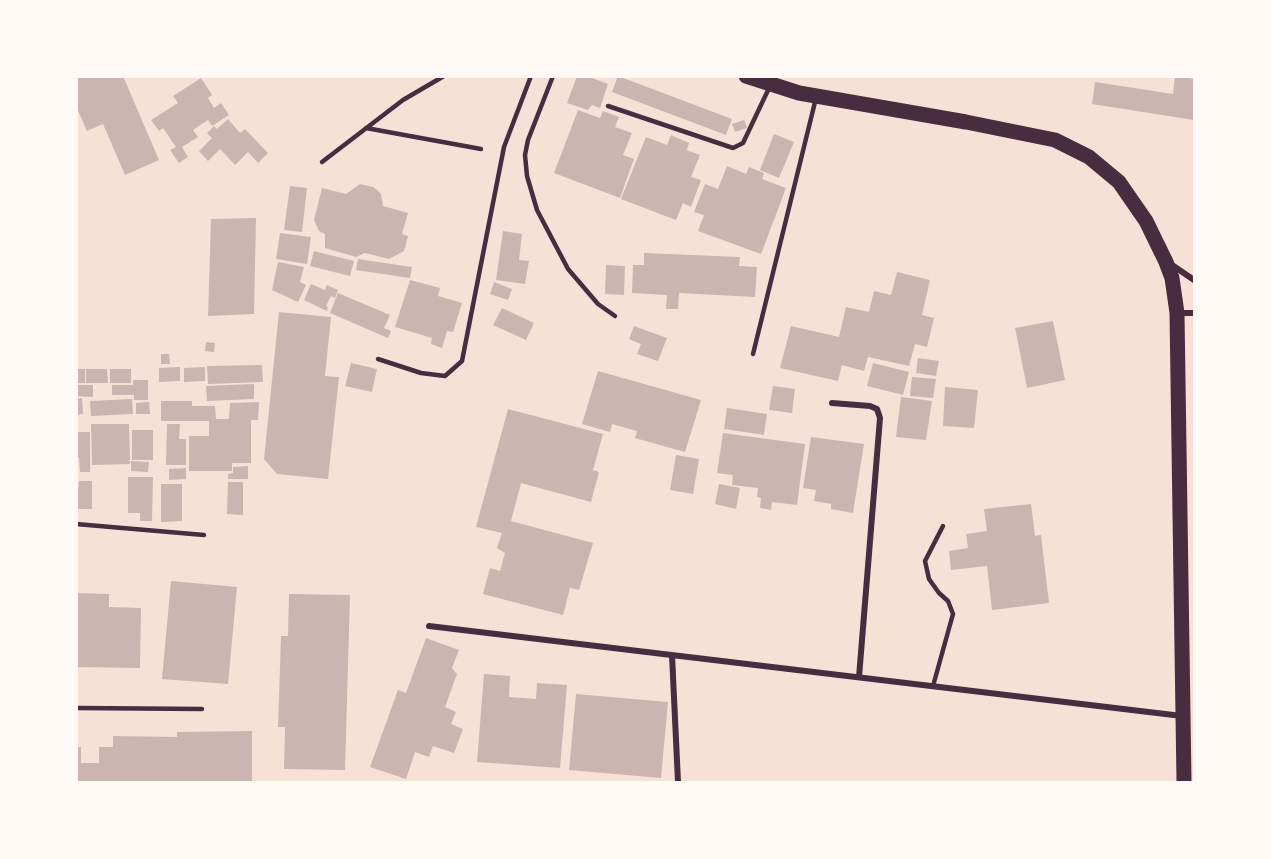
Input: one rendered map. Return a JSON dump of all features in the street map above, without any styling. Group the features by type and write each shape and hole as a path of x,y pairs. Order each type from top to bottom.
{"main road":[{"path":"746,76 816,96 1055,140 1089,157 1119,182 1146,221 1172,278 1177,313 1184,783"}],"street":[{"path":"1166,262 1194,280"},
{"path":"1177,313 1194,313"},
{"path":"832,403 870,406 877,409 880,418 859,677"},
{"path":"429,626 1183,716"},
{"path":"672,655 678,783"}],"lane":[{"path":"322,162 403,99 444,76"},
{"path":"378,359 421,373 445,376 462,361 504,147 531,76"},
{"path":"553,76 528,140 525,155 527,176 537,210 568,269 598,304 615,316"},
{"path":"608,106 733,148 743,143 771,84"},
{"path":"753,354 816,96"},
{"path":"366,128 482,149"},
{"path":"76,524 204,535"},
{"path":"933,686 953,614 948,601 930,579 926,561 943,526"},
{"path":"76,708 202,709"}],"building":[{"path":"76,76 123,76 159,160 125,175 103,124 87,131 76,106"},
{"path":"577,76 587,76 608,84 600,108 592,105 588,110 567,103"},
{"path":"618,76 732,119 726,135 612,92"},
{"path":"1175,76 1194,79 1194,120 1092,104 1095,82 1173,94"},
{"path":"201,78 212,95 208,98 214,108 221,103 229,115 212,126 208,120 193,130 198,137 182,147 188,157 179,163 170,150 176,147 163,128 159,131 151,120 178,103 173,96"},
{"path":"578,110 600,118 603,111 619,117 615,127 632,133 623,155 634,159 620,198 554,173"},
{"path":"228,119 240,133 245,129 268,153 258,163 248,152 235,165 220,149 208,161 199,151 212,138 207,133 214,126 217,129"},
{"path":"744,120 747,128 735,132 732,124"},
{"path":"774,134 794,142 779,178 760,170"},
{"path":"671,135 689,143 687,150 700,155 691,177 701,180 691,207 683,203 676,220 621,199 646,137 667,145"},
{"path":"727,166 746,174 749,167 764,173 762,179 786,188 761,254 698,231 704,215 694,212 705,184 718,189"},
{"path":"360,184 377,190 381,194 383,206 408,213 402,234 408,236 404,251 389,259 365,253 356,257 325,248 325,234 319,231 314,220 322,188 346,194"},
{"path":"290,186 307,188 302,232 284,230"},
{"path":"256,218 254,314 208,316 211,219"},
{"path":"503,231 522,234 519,260 529,261 525,284 496,280"},
{"path":"280,233 311,237 307,264 276,259"},
{"path":"314,251 354,261 350,276 310,266"},
{"path":"644,253 740,257 739,266 757,267 755,297 679,293 678,309 666,309 667,295 632,293 633,265 644,265"},
{"path":"358,259 412,267 410,278 356,270"},
{"path":"278,262 304,267 300,282 306,285 298,302 272,290"},
{"path":"606,265 625,266 624,295 605,294"},
{"path":"897,272 930,280 922,315 934,318 927,347 915,344 909,366 868,357 864,371 842,365 838,381 780,368 791,326 839,337 846,307 869,312 874,291 891,295"},
{"path":"410,280 440,288 438,296 462,303 453,332 447,331 442,348 431,344 432,338 395,327"},
{"path":"494,282 512,289 508,300 490,294"},
{"path":"311,284 325,290 327,285 338,290 335,298 331,296 326,306 327,311 304,300"},
{"path":"338,293 390,315 384,328 391,331 388,338 330,313"},
{"path":"502,308 534,323 526,340 493,325"},
{"path":"279,312 331,317 325,376 339,377 328,479 277,474 264,459"},
{"path":"1053,321 1065,380 1027,388 1015,328"},
{"path":"634,326 667,338 658,361 637,354 641,344 629,339"},
{"path":"206,342 215,343 214,352 205,351"},
{"path":"161,354 169,354 170,364 161,364"},
{"path":"918,358 939,361 936,376 916,373"},
{"path":"351,363 377,369 372,392 345,386"},
{"path":"873,363 909,372 903,395 867,386"},
{"path":"262,365 263,382 208,384 207,366"},
{"path":"180,367 180,381 159,382 159,368"},
{"path":"205,367 205,381 184,382 184,368"},
{"path":"76,369 85,369 85,383 76,383"},
{"path":"86,369 107,369 108,383 86,383"},
{"path":"110,369 131,369 131,383 110,383"},
{"path":"598,371 701,400 685,452 635,438 637,431 612,424 610,432 582,424"},
{"path":"912,377 936,379 933,398 910,396"},
{"path":"133,380 148,380 148,400 134,400 134,395 112,395 112,385 133,385"},
{"path":"254,384 254,399 207,401 206,386"},
{"path":"76,385 93,385 93,397 76,396"},
{"path":"773,386 795,389 792,413 769,410"},
{"path":"945,387 978,390 974,428 943,426"},
{"path":"901,397 932,401 926,440 896,437"},
{"path":"82,398 83,414 76,415 76,399"},
{"path":"132,399 133,414 91,416 90,401"},
{"path":"161,401 192,401 192,406 215,406 216,419 229,419 230,403 259,402 258,420 251,420 251,463 232,463 232,471 189,471 189,436 209,436 209,421 161,421"},
{"path":"149,402 150,414 136,414 136,403"},
{"path":"727,408 767,414 764,435 724,429"},
{"path":"508,409 603,434 593,470 599,472 591,502 521,483 511,521 593,543 579,590 570,588 563,615 483,594 490,568 500,571 505,553 497,548 502,533 476,527"},
{"path":"91,424 129,424 130,460 127,461 130,461 130,464 92,465"},
{"path":"167,424 180,424 179,439 186,439 186,465 166,465"},
{"path":"132,430 153,430 153,460 132,460"},
{"path":"76,432 90,432 90,472 80,472 79,458 76,458"},
{"path":"723,433 805,444 797,505 772,502 771,510 760,508 761,498 757,497 758,488 732,485 733,475 717,473"},
{"path":"811,437 864,444 853,513 831,509 831,504 814,501 816,490 803,488"},
{"path":"676,455 699,459 693,494 670,490"},
{"path":"131,461 149,462 148,472 131,471"},
{"path":"248,466 248,479 228,479 228,474 233,473 233,467"},
{"path":"186,468 186,479 169,480 169,469"},
{"path":"128,477 153,477 152,521 140,521 140,513 128,513"},
{"path":"79,481 92,481 92,509 76,509"},
{"path":"228,482 243,482 243,515 227,514"},
{"path":"161,484 182,484 182,521 161,522"},
{"path":"719,484 740,488 736,509 715,504"},
{"path":"1031,504 1035,536 1041,535 1049,603 992,610 987,566 951,570 949,551 968,548 966,534 987,531 984,509"},
{"path":"171,581 237,587 228,684 162,679"},
{"path":"76,593 109,594 109,607 141,608 140,668 76,667"},
{"path":"289,594 350,595 345,770 284,769 285,727 278,727 281,636 288,636"},
{"path":"426,638 459,650 452,668 457,674 445,707 456,712 451,724 463,729 454,753 433,746 429,757 415,752 406,779 370,767 398,690 406,693"},
{"path":"484,674 510,676 509,697 536,699 537,683 567,685 560,768 477,762"},
{"path":"576,694 668,702 661,778 569,770"},
{"path":"252,731 252,782 76,782 76,747 81,747 81,763 99,763 99,747 113,747 113,736 177,737 177,732"}]}
